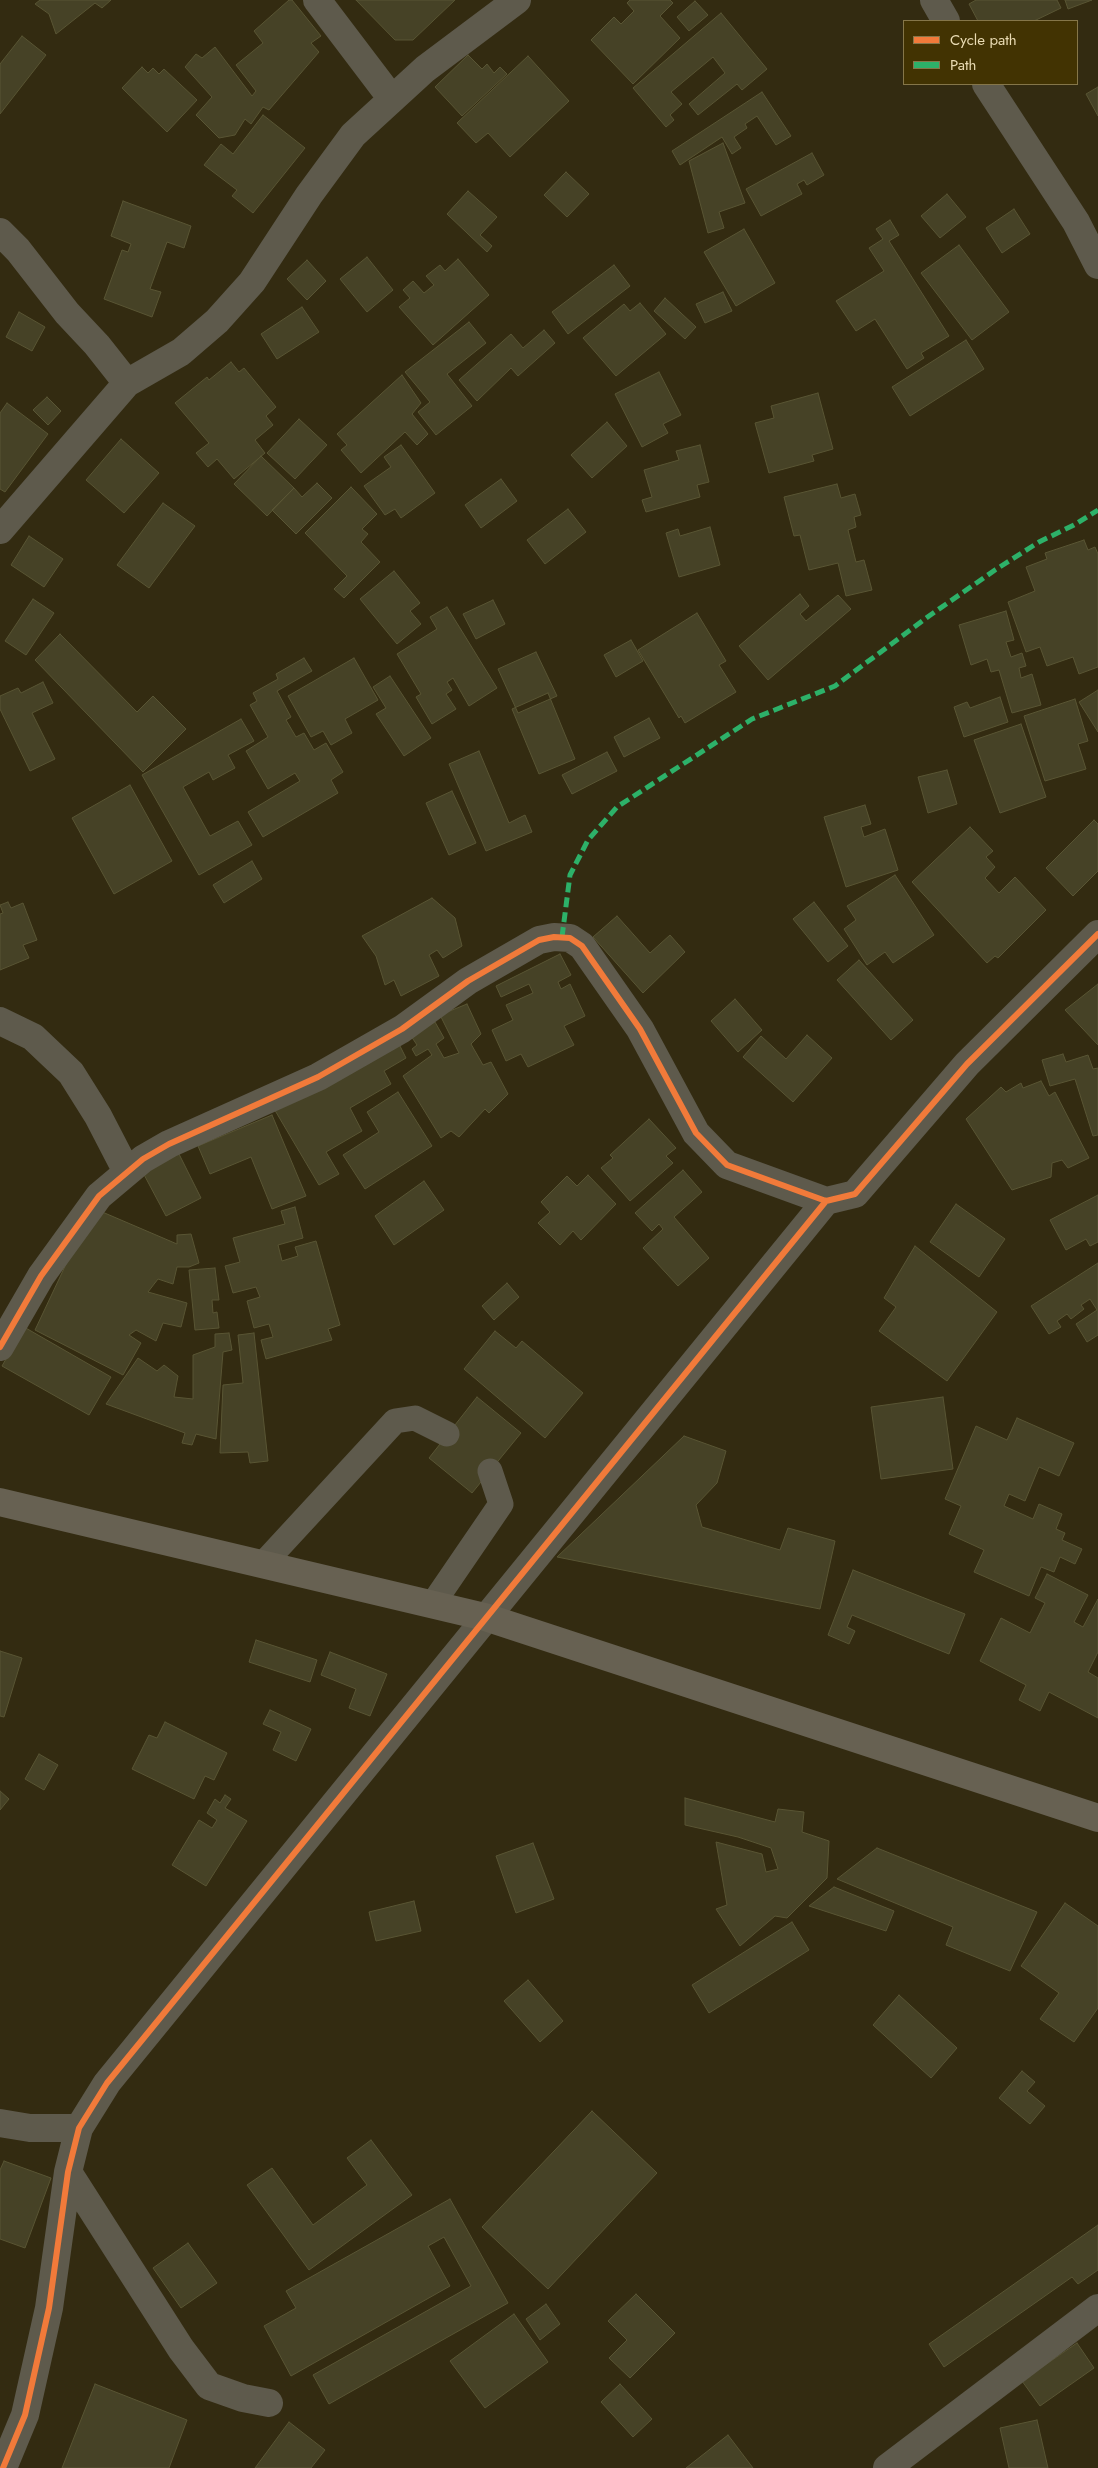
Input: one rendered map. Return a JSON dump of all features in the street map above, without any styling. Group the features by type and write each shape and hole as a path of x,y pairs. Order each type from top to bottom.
{"main road":[{"path":"0,1502 485,1618 1098,1818"}],"street":[{"path":"317,0 392,99"},
{"path":"0,530 126,383 181,352 218,321 252,282 309,195 353,135 425,69 517,0"},
{"path":"934,0 945,20"},
{"path":"987,85 1076,222 1098,265"},
{"path":"0,232 18,250 67,313 97,345 126,383"},
{"path":"0,1347 41,1276 99,1196 143,1159 169,1144 253,1108 355,1056 402,1029 468,981 539,940 562,937 570,938 582,946 640,1029 696,1133 727,1165 826,1201 855,1194 967,1064 1098,934"},
{"path":"0,1021 33,1037 71,1073 98,1116 127,1172"},
{"path":"3,2468 25,2415 49,2308 68,2172 79,2128 107,2083 826,1201"},
{"path":"0,2123 30,2128 79,2128"},
{"path":"68,2172 181,2349 208,2386 242,2398 269,2403"},
{"path":"887,2468 1098,2308"}],"lane":[{"path":"263,1564 396,1422 415,1418 447,1434"},
{"path":"432,1605 501,1504 490,1471"}],"building":[{"path":"40,0 111,0 102,8 95,3 56,34 49,14 35,4"},
{"path":"289,0 292,0 321,36 311,43 319,52 269,110 263,107 251,124 245,119 235,135 219,138 196,115 212,97 185,67 196,54 202,58 215,47 252,96 256,91 236,65 263,43 254,31"},
{"path":"356,0 455,0 413,40 395,40"},
{"path":"630,0 670,0 673,3 660,16 680,38 633,84 591,40 614,17 621,24 634,11 627,3"},
{"path":"976,0 1057,0 1061,8 1036,20 977,20 969,4"},
{"path":"1065,0 1092,0 1068,9"},
{"path":"695,1 708,15 689,31 677,17"},
{"path":"721,13 767,69 742,90 737,84 698,115 689,104 725,73 713,57 671,92 682,104 670,115 674,120 666,127 633,88"},
{"path":"22,36 46,55 0,114 0,64"},
{"path":"468,55 482,69 487,64 494,73 500,67 507,74 462,116 435,87"},
{"path":"528,56 569,101 510,157 488,133 476,143 457,123"},
{"path":"142,67 148,73 153,68 159,74 164,69 197,100 167,132 122,88"},
{"path":"1098,87 1098,116 1086,94"},
{"path":"762,92 791,136 776,145 757,116 745,124 747,128 734,137 741,148 732,154 722,137 680,165 672,151"},
{"path":"263,115 305,148 253,213 232,196 237,190 204,165 221,144 233,154"},
{"path":"723,143 745,203 719,212 724,228 708,233 689,161"},
{"path":"812,153 824,175 807,185 804,180 797,184 802,194 761,216 746,189"},
{"path":"566,172 589,194 567,217 544,195"},
{"path":"468,191 497,217 480,235 492,246 487,252 447,214"},
{"path":"947,194 966,217 940,238 921,216"},
{"path":"123,201 191,226 184,248 167,242 150,289 161,292 152,317 104,299 122,250 128,252 131,244 111,236"},
{"path":"1014,209 1030,234 1002,253 986,228"},
{"path":"890,220 899,235 889,241 949,336 921,353 924,358 907,369 875,319 856,331 836,301 884,271 869,248 883,239 876,229"},
{"path":"744,229 775,283 736,306 704,252"},
{"path":"959,245 1009,312 972,340 921,273"},
{"path":"367,257 393,290 367,312 340,279"},
{"path":"458,259 489,295 433,345 399,307 410,298 403,290 413,281 424,293 434,285 426,276 440,265 445,271"},
{"path":"307,260 326,281 307,300 287,279"},
{"path":"614,265 630,286 568,334 552,312"},
{"path":"723,292 732,311 705,323 696,304"},
{"path":"665,298 696,327 685,339 654,311"},
{"path":"640,303 666,334 616,376 583,338 624,304 630,311"},
{"path":"302,307 319,332 277,359 261,334"},
{"path":"19,312 45,327 32,351 6,337"},
{"path":"469,322 486,343 447,374 472,406 436,435 418,412 430,402 405,372"},
{"path":"544,330 555,343 518,376 511,368 477,401 459,380 511,334 523,348"},
{"path":"966,340 984,369 910,416 892,387"},
{"path":"231,362 239,372 244,368 276,407 266,416 273,425 255,440 265,453 234,479 217,459 208,467 196,453 209,443 175,403 207,377 209,380"},
{"path":"659,372 681,415 663,424 668,433 642,447 615,394"},
{"path":"402,375 421,403 412,414 428,434 417,445 405,432 361,473 341,450 347,445 337,434"},
{"path":"818,393 833,449 812,455 814,461 769,473 755,423 774,418 771,406"},
{"path":"47,397 61,411 48,425 33,410"},
{"path":"7,403 48,434 5,492 0,489 0,413"},
{"path":"299,419 327,445 295,479 267,453"},
{"path":"607,422 627,446 592,478 571,455"},
{"path":"121,439 159,473 124,513 86,480"},
{"path":"401,445 435,493 401,518 395,509 385,515 364,486 391,467 384,457"},
{"path":"700,445 709,482 697,485 700,497 646,512 642,500 652,497 644,470 679,460 676,451"},
{"path":"261,456 294,488 267,516 234,484"},
{"path":"501,479 517,501 481,528 465,505"},
{"path":"317,483 332,498 296,534 272,510 294,488 302,497"},
{"path":"837,484 841,498 855,494 861,515 854,517 856,527 848,530 856,562 864,560 872,590 846,596 838,563 809,570 800,535 794,536 784,497"},
{"path":"351,487 377,514 362,529 368,534 361,542 380,562 344,598 334,589 347,576 305,533"},
{"path":"163,503 195,526 149,588 117,565"},
{"path":"568,509 586,532 545,564 527,540"},
{"path":"710,527 720,565 679,577 666,533 678,529 680,536"},
{"path":"29,536 63,559 44,587 11,565"},
{"path":"1084,540 1088,550 1095,547 1098,554 1098,667 1079,674 1073,657 1047,666 1040,647 1026,652 1008,602 1035,591 1026,567 1047,559 1045,553"},
{"path":"394,571 420,603 410,611 421,624 397,644 360,599"},
{"path":"800,594 809,606 800,614 806,621 838,595 851,609 768,680 739,646"},
{"path":"33,599 54,613 26,655 5,641"},
{"path":"493,600 505,624 476,639 463,614"},
{"path":"447,607 497,688 469,706 453,678 447,682 452,690 446,694 456,709 432,724 416,697 421,694 397,654 437,629 430,617"},
{"path":"1006,611 1014,640 1006,642 1011,657 1022,653 1026,666 1019,668 1021,678 1032,674 1041,705 1012,713 999,670 991,672 987,659 971,665 959,625"},
{"path":"697,613 726,661 719,665 736,692 685,723 681,716 679,718 638,650"},
{"path":"60,634 137,712 153,696 186,729 143,772 35,660"},
{"path":"631,640 643,661 616,677 604,655"},
{"path":"536,652 557,696 518,713 498,669"},
{"path":"304,658 312,671 277,691 291,717 286,720 296,737 304,733 314,750 326,743 343,772 331,780 338,793 263,837 248,812 300,781 295,773 268,789 246,751 268,737 250,705 257,701 253,693 278,679 276,674"},
{"path":"354,658 378,700 345,719 352,733 331,745 323,731 311,737 288,696"},
{"path":"390,676 431,738 404,756 376,714 386,708 373,687"},
{"path":"43,682 53,703 32,713 55,759 30,771 0,709 0,696 18,688 21,693"},
{"path":"1098,690 1098,732 1079,702"},
{"path":"548,693 575,759 539,774 512,709"},
{"path":"1000,697 1008,722 964,737 954,707 967,702 970,708"},
{"path":"1075,699 1088,741 1078,744 1086,769 1045,781 1024,716"},
{"path":"649,718 660,738 624,757 614,737"},
{"path":"241,719 254,741 228,755 235,768 213,780 209,772 183,787 210,836 238,821 252,845 199,875 142,775"},
{"path":"1021,724 1046,797 1000,813 974,740"},
{"path":"479,751 509,823 525,815 532,832 486,851 449,764"},
{"path":"607,752 617,771 572,794 562,775"},
{"path":"947,770 957,804 928,813 918,777"},
{"path":"130,785 172,861 114,894 72,818"},
{"path":"452,791 476,843 449,855 426,803"},
{"path":"865,805 871,824 861,827 864,837 885,829 898,870 846,887 824,817"},
{"path":"1094,820 1098,824 1098,871 1073,896 1046,868"},
{"path":"970,827 993,851 986,857 995,867 985,878 999,893 1015,877 1046,910 998,958 995,956 987,963 912,882"},
{"path":"252,861 262,879 224,903 213,885"},
{"path":"895,875 934,935 893,963 885,952 867,965 844,929 856,920 847,906"},
{"path":"432,898 455,918 462,946 443,958 437,950 429,955 439,976 401,996 394,980 385,985 376,956 362,936"},
{"path":"8,902 11,908 23,903 37,940 23,945 29,958 0,970 0,914 3,913 0,905"},
{"path":"814,902 848,946 828,962 793,919"},
{"path":"617,916 650,953 670,935 685,952 643,993 593,937"},
{"path":"560,954 571,975 558,982 561,989 570,984 585,1016 564,1026 574,1045 528,1067 521,1054 506,1061 492,1030 513,1020 506,1005 533,993 529,984 501,997 496,986"},
{"path":"859,960 913,1020 891,1040 837,980"},
{"path":"1098,984 1098,1045 1065,1010"},
{"path":"735,999 762,1030 738,1052 711,1021"},
{"path":"467,1004 481,1034 471,1044 483,1065 491,1062 508,1094 489,1113 485,1109 459,1137 451,1131 441,1138 403,1076 432,1055 428,1049 416,1056 412,1049 417,1045 411,1036 435,1022 444,1038 436,1044 444,1058 459,1053 440,1015"},
{"path":"807,1035 832,1058 793,1102 743,1057 761,1036 786,1059"},
{"path":"398,1042 406,1058 384,1071 391,1084 350,1108 362,1131 326,1152 339,1174 319,1185 273,1107"},
{"path":"1063,1054 1066,1062 1088,1055 1093,1069 1098,1068 1098,1135 1093,1136 1075,1079 1050,1086 1042,1060"},
{"path":"1041,1081 1049,1096 1055,1092 1089,1158 1068,1168 1062,1160 1052,1163 1051,1177 1012,1190 966,1119 1001,1087 1006,1092 1021,1083 1023,1088"},
{"path":"398,1092 432,1146 365,1189 343,1155 379,1132 367,1112"},
{"path":"272,1115 306,1196 272,1209 251,1157 210,1174 198,1146"},
{"path":"649,1119 676,1148 666,1156 673,1163 630,1201 601,1168 613,1158 610,1155"},
{"path":"177,1150 201,1198 166,1216 141,1169"},
{"path":"683,1170 702,1192 674,1217 709,1258 678,1286 643,1248 663,1229 659,1224 652,1231 635,1213"},
{"path":"588,1175 616,1204 581,1240 573,1231 560,1245 538,1223 550,1212 541,1202 567,1176 577,1186"},
{"path":"424,1181 444,1210 394,1245 375,1216"},
{"path":"1098,1195 1098,1242 1090,1246 1086,1239 1066,1250 1050,1220"},
{"path":"956,1204 1005,1239 979,1277 930,1242"},
{"path":"295,1207 303,1238 278,1245 282,1261 298,1256 295,1247 316,1241 340,1325 328,1329 332,1340 266,1359 261,1340 273,1337 269,1324 254,1328 247,1301 260,1297 256,1287 233,1293 225,1266 240,1262 233,1238 285,1224 281,1211"},
{"path":"100,1211 177,1244 177,1235 191,1234 199,1263 189,1267 177,1267 173,1284 158,1279 148,1292 187,1303 181,1327 163,1323 156,1341 136,1330 129,1335 141,1343 123,1375 35,1330 85,1224"},
{"path":"915,1246 997,1312 947,1381 879,1331 896,1307 884,1298"},
{"path":"1098,1263 1098,1335 1087,1342 1076,1324 1097,1310 1090,1299 1081,1305 1084,1309 1071,1319 1067,1314 1057,1321 1061,1327 1049,1334 1031,1306"},
{"path":"215,1268 219,1300 212,1300 213,1313 217,1312 219,1328 195,1330 189,1270"},
{"path":"507,1283 519,1297 494,1320 482,1306"},
{"path":"24,1327 111,1377 89,1415 2,1366"},
{"path":"495,1331 516,1348 522,1341 583,1393 545,1438 464,1369"},
{"path":"229,1333 232,1350 223,1352 216,1439 196,1434 192,1445 182,1443 185,1433 106,1404 138,1358 157,1371 164,1365 178,1376 174,1397 193,1399 193,1355 215,1347 215,1334"},
{"path":"254,1333 268,1461 250,1463 248,1452 220,1453 223,1385 243,1383 238,1335"},
{"path":"477,1397 521,1433 472,1493 429,1458"},
{"path":"943,1397 953,1469 881,1479 871,1407"},
{"path":"1017,1418 1074,1443 1059,1476 1039,1467 1025,1501 1009,1494 1004,1506 1033,1519 1039,1504 1062,1514 1056,1529 1065,1533 1062,1540 1082,1549 1075,1564 1060,1557 1054,1572 1041,1567 1029,1596 974,1572 984,1550 949,1534 961,1506 945,1499 976,1426 1007,1440"},
{"path":"684,1436 726,1451 717,1483 696,1505 702,1527 780,1550 788,1528 835,1541 820,1609 557,1557"},
{"path":"853,1570 965,1614 949,1654 852,1615 847,1627 855,1631 849,1644 828,1635"},
{"path":"1047,1574 1088,1595 1074,1622 1083,1627 1098,1599 1098,1652 1088,1672 1098,1678 1098,1718 1049,1692 1040,1711 1019,1700 1026,1685 980,1661 1001,1618 1030,1633 1045,1603 1035,1598"},
{"path":"256,1640 317,1660 310,1682 249,1662"},
{"path":"0,1651 22,1658 4,1717 0,1716"},
{"path":"330,1652 387,1674 370,1716 349,1708 356,1689 321,1675"},
{"path":"270,1710 311,1729 296,1761 273,1750 281,1732 263,1724"},
{"path":"165,1722 227,1753 214,1780 205,1776 194,1799 132,1769 149,1735 157,1738"},
{"path":"39,1754 58,1765 44,1790 25,1779"},
{"path":"0,1791 9,1799 0,1810"},
{"path":"225,1795 231,1799 225,1808 247,1821 206,1886 172,1865 199,1820 212,1828 217,1820 207,1813 215,1799 220,1803"},
{"path":"685,1798 775,1822 778,1809 804,1812 802,1832 829,1841 827,1878 787,1918 775,1916 740,1946 716,1909 727,1905 716,1842 762,1854 766,1872 778,1869 771,1848 738,1837 685,1825"},
{"path":"533,1843 554,1899 516,1913 496,1856"},
{"path":"877,1848 1037,1912 1010,1971 946,1945 953,1927 837,1879"},
{"path":"834,1887 894,1911 886,1931 809,1906"},
{"path":"414,1901 421,1931 376,1941 369,1912"},
{"path":"1065,1903 1098,1926 1098,2008 1074,2042 1040,2019 1059,1993 1021,1966"},
{"path":"792,1922 809,1950 709,2013 692,1985"},
{"path":"528,1980 563,2021 540,2042 504,2001"},
{"path":"899,1995 957,2048 931,2078 873,2025"},
{"path":"1022,2071 1035,2082 1027,2091 1045,2106 1030,2124 999,2098"},
{"path":"592,2111 657,2173 548,2289 482,2227"},
{"path":"371,2140 412,2195 309,2270 247,2185 272,2168 313,2225 367,2185 347,2158"},
{"path":"4,2161 51,2178 25,2248 0,2239 0,2170"},
{"path":"450,2199 508,2303 329,2404 313,2375 471,2286 444,2237 428,2246 450,2286 291,2376 264,2326 296,2308 286,2291"},
{"path":"1098,2225 1098,2270 1078,2284 1072,2277 944,2367 929,2344"},
{"path":"188,2243 217,2283 181,2308 153,2268"},
{"path":"636,2294 675,2333 630,2378 609,2358 627,2340 608,2321"},
{"path":"546,2304 560,2324 540,2340 526,2319"},
{"path":"514,2314 548,2362 485,2408 450,2361"},
{"path":"1077,2343 1094,2368 1040,2406 1022,2381"},
{"path":"95,2384 187,2420 169,2468 62,2468"},
{"path":"620,2384 652,2419 633,2437 601,2402"},
{"path":"1037,2420 1048,2468 1009,2468 1000,2428"},
{"path":"289,2422 325,2450 311,2468 255,2468"},
{"path":"728,2435 753,2468 686,2468"}],"marked path":[{"path":"562,937 570,875 588,840 617,807 752,719 835,686 995,570 1039,542 1074,525 1098,510"}],"cycle path":[{"path":"0,1347 41,1276 99,1196 143,1159 169,1144 318,1077 402,1029 468,981 539,940 554,937 570,938 582,946 640,1029 696,1133 727,1165 826,1201 855,1194 967,1064 1098,934"},
{"path":"3,2468 25,2415 49,2308 68,2172 79,2128 107,2083 826,1201"}]}
